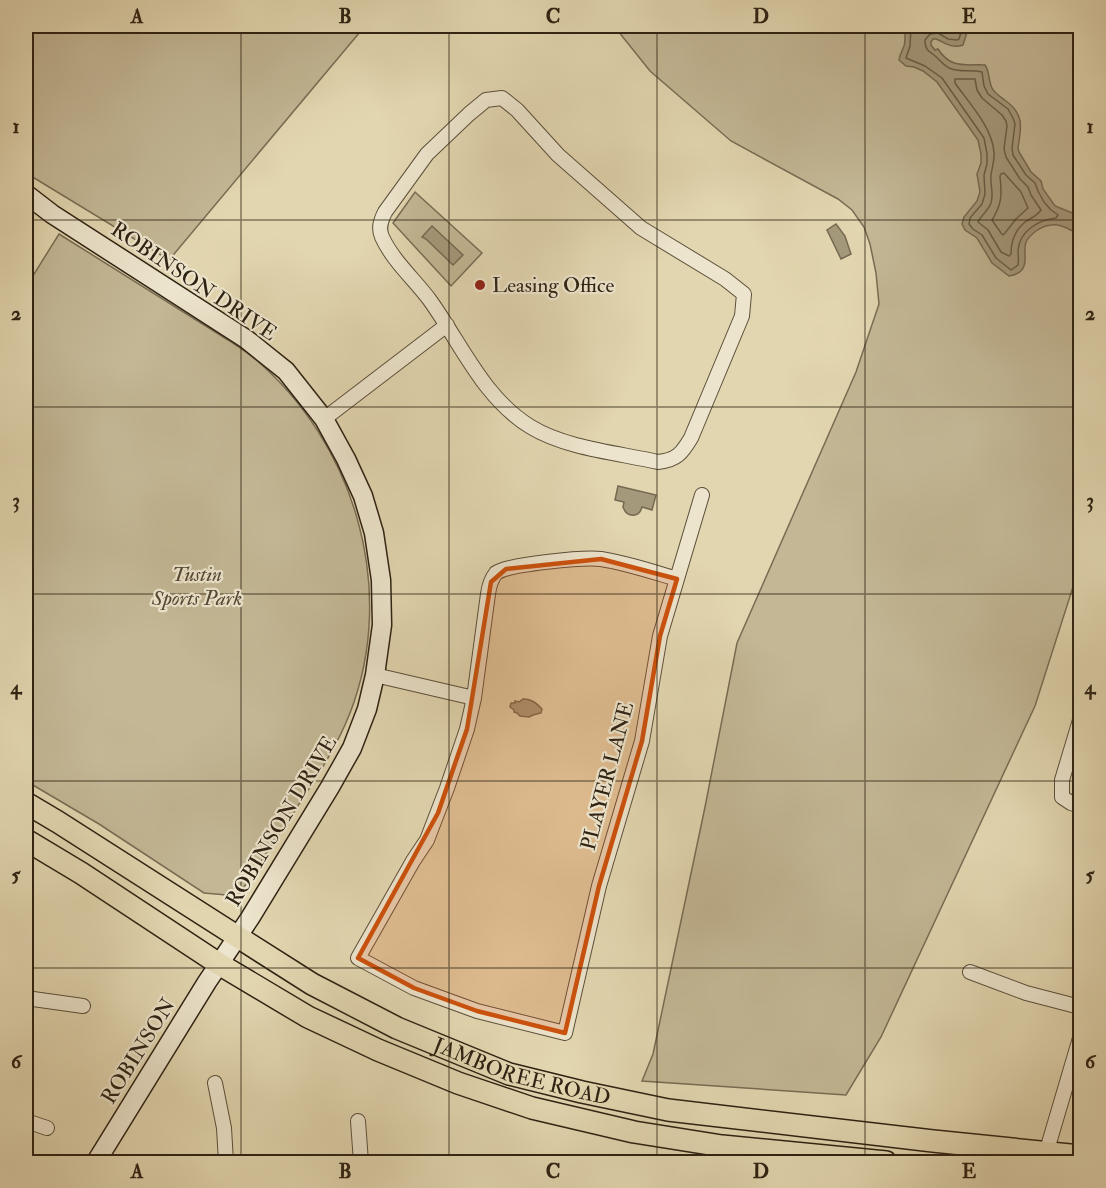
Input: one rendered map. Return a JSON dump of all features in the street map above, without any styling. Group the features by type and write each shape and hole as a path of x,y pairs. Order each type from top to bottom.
{"main road":[{"name":"JAMBOREE ROAD","path":"26,803 312,984 397,1028 509,1074 668,1110 933,1141 1045,1157 1080,1156"},
{"name":"JAMBOREE ROAD","path":"26,840 81,873 219,964 308,1017 378,1050 458,1083 532,1107 634,1132 722,1146 886,1162"}],"street":[{"path":"502,98 517,110 558,155 641,228 725,279 744,294 742,316 691,438 684,451 670,461 658,462 563,442 531,427 505,408 490,393 447,325 427,296 391,253 381,235 380,222 427,154 486,100 502,98"},
{"name":"ROBINSON DRIVE","path":"26,194 52,214 246,339 286,371 324,419 346,459 363,496 374,533 381,580 382,625 375,675 367,709 352,748 330,787 219,964"},
{"path":"324,419 447,325"},
{"name":"PLAYER LANE","path":"474,698 467,729 427,840 358,958 414,988 477,1011 565,1033 599,886 642,741 660,636 702,495"},
{"path":"375,675 474,698 488,594 496,573 506,569 564,559 586,558 601,559 678,579"},
{"path":"1080,720 1062,780 1062,797 1080,806"},
{"name":"ROBINSON","path":"96,1162 219,964"},
{"path":"970,972 1026,993 1080,1007"},
{"path":"26,998 83,1006"},
{"path":"1045,1157 1080,1038"},
{"path":"215,1083 224,1128 226,1162"},
{"path":"26,1121 47,1128"},
{"path":"358,1121 360,1162"}],"highlighted area":[{"path":"601,559 677,579 660,636 642,741 599,886 565,1033 477,1011 414,988 358,958 438,813 467,729 491,582 506,569"}],"green space":[{"path":"26,26 365,26 169,260 26,173"},
{"path":"614,26 1080,26 1080,565 1035,706 881,1037 846,1095 642,1081 653,1054 737,643 856,372 879,304 870,244 864,227 852,210 838,199 731,141 650,71"},
{"path":"415,192 482,253 451,286 393,223"},
{"name":"Tustin Sports Park","path":"59,234 254,358 289,393 318,432 341,475 358,521 367,569 369,617 364,666 350,713 317,777 238,896 204,893 99,824 26,781 26,287"}],"water":[{"path":"906,26 969,26 963,45 952,46 933,39 931,45 953,63 985,65 993,90 1012,106 1019,117 1021,128 1019,152 1031,172 1041,181 1043,189 1055,206 1080,216 1080,235 1058,225 1048,225 1030,236 1025,245 1025,263 1018,273 1009,276 992,263 977,238 965,230 962,224 980,192 977,174 981,154 978,140 937,82 923,71 906,66 899,60 905,43"},
{"path":"836,224 845,236 851,254 841,259 827,230"},
{"path":"432,226 463,255 453,265 422,237"},
{"path":"618,486 656,495 652,510 642,507 636,515 627,513 623,507 624,502 615,500"},
{"path":"523,699 536,703 542,709 541,713 529,717 520,716 514,712 510,707 511,703"}],"place":[{"name":"Leasing Office","path":"480,285"}]}
